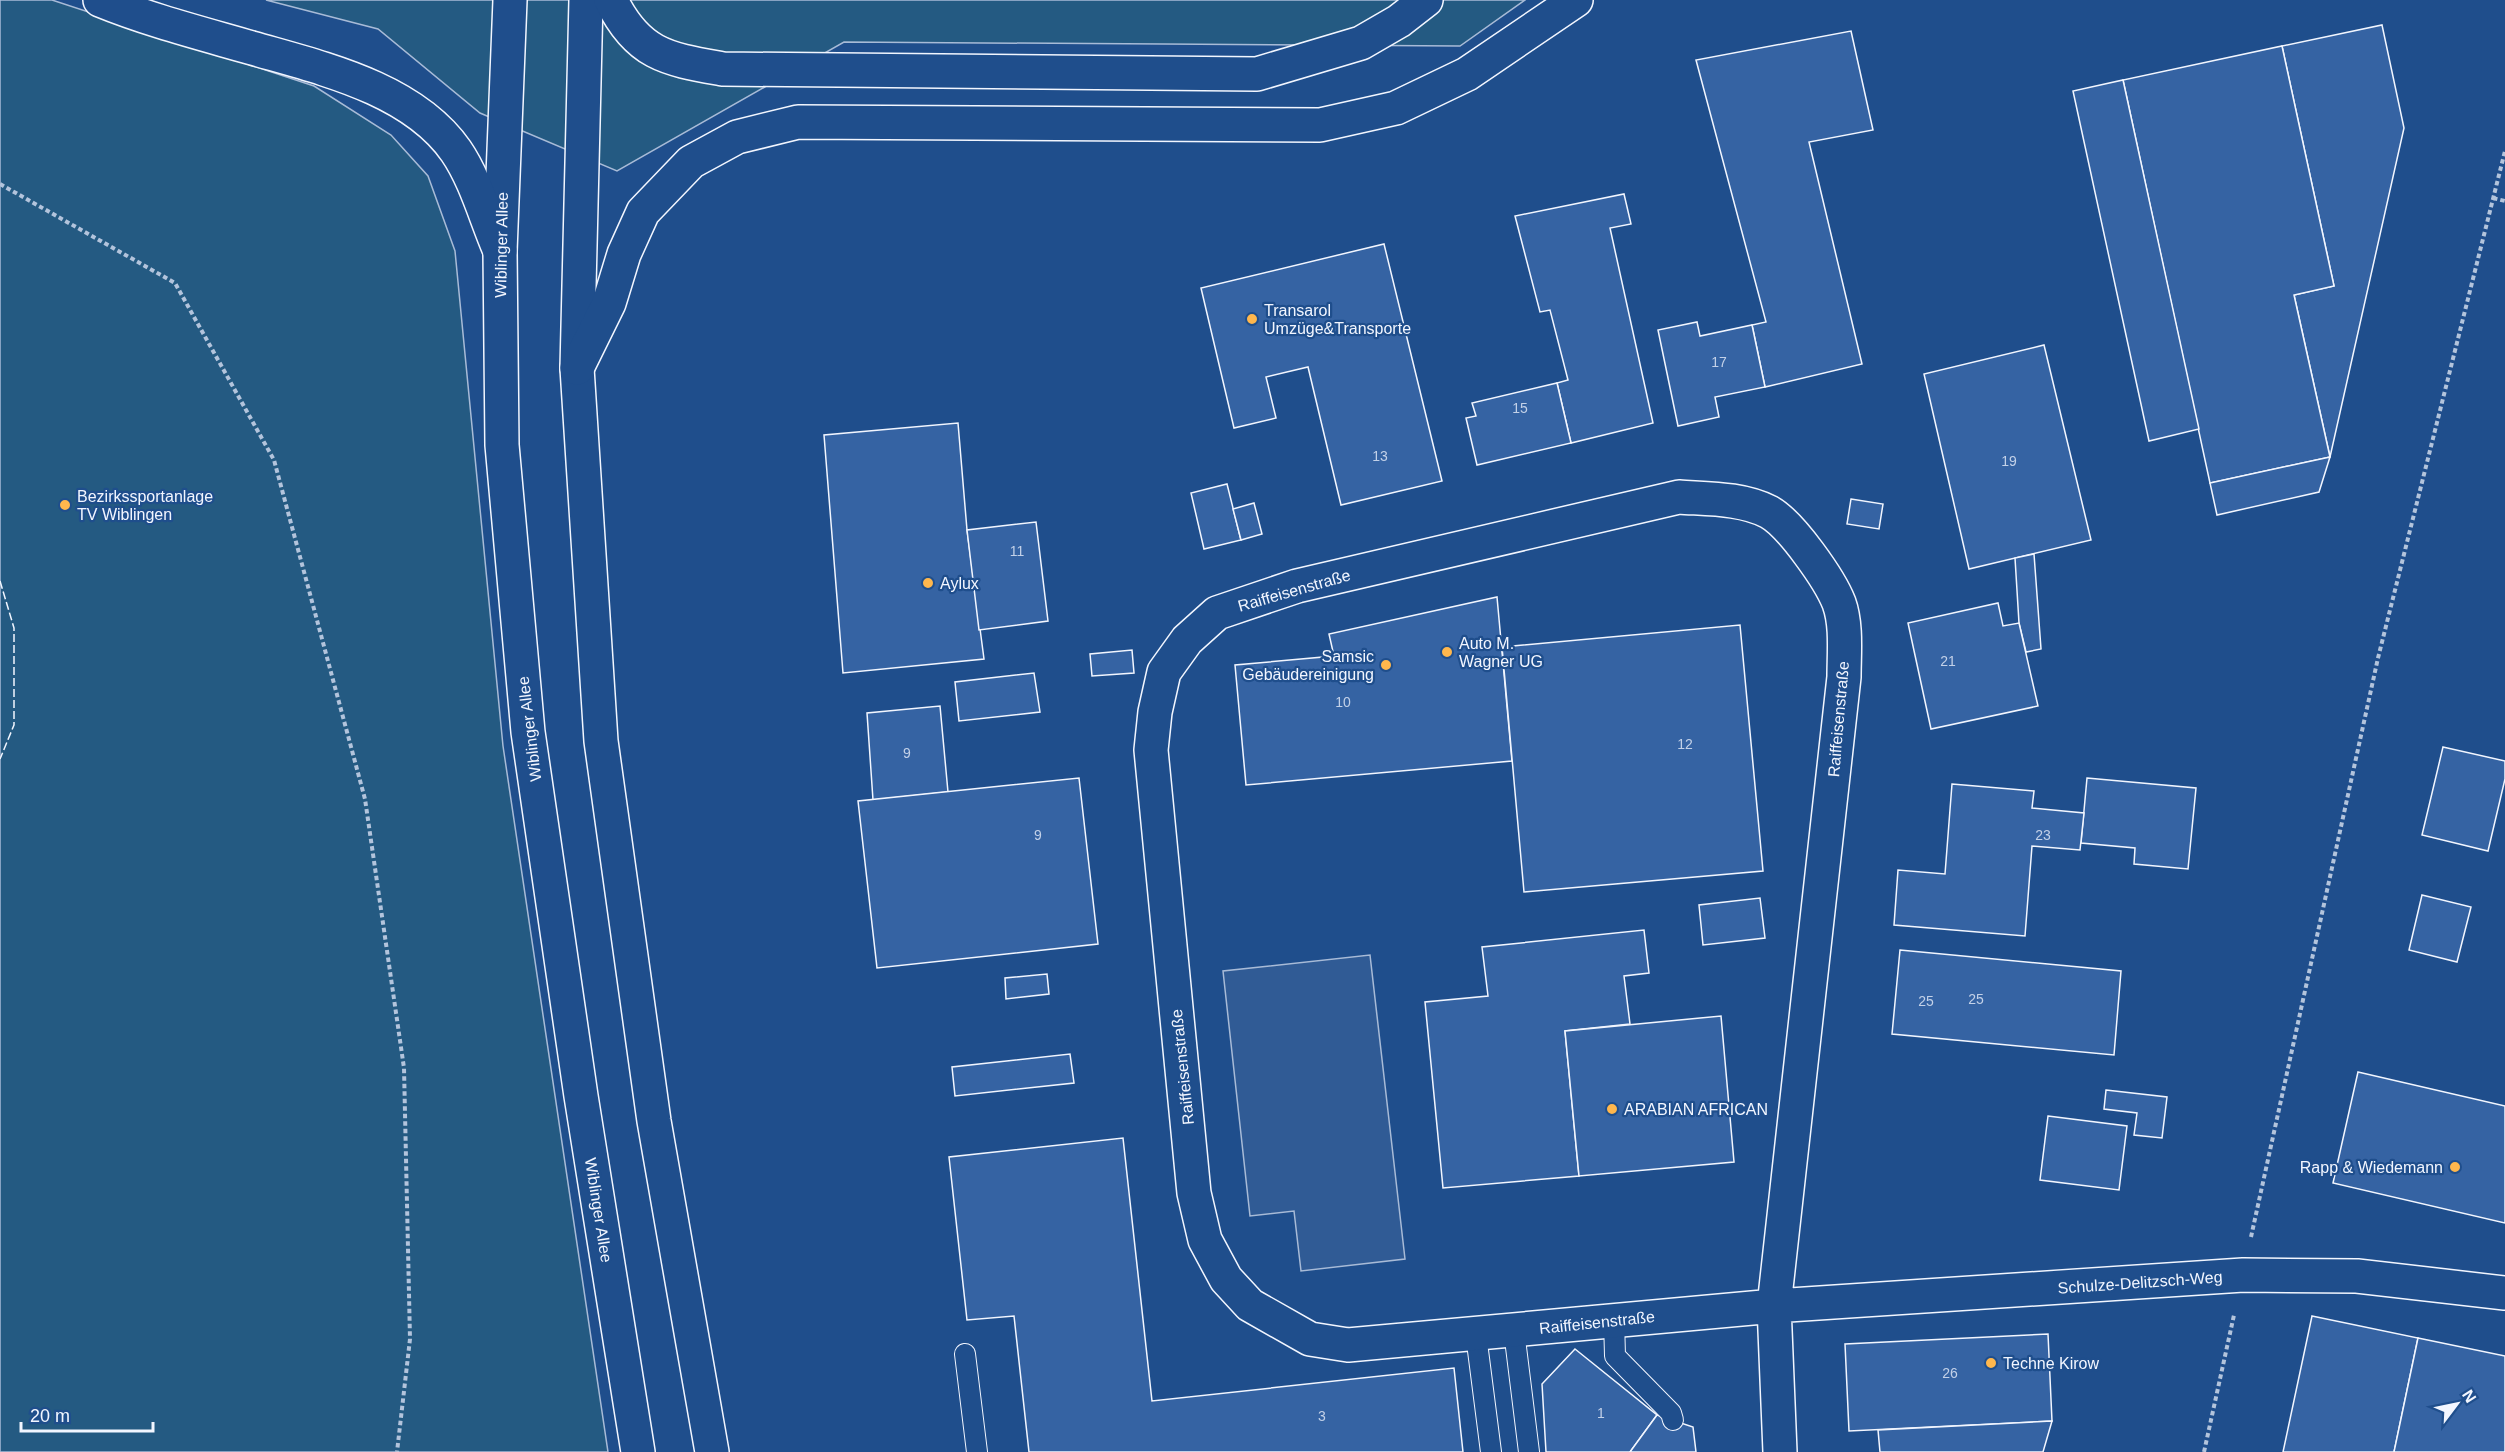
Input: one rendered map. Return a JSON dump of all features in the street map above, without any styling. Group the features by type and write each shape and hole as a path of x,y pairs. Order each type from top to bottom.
{"main road":[{"path":"100,0 140,16 335,72 379,89 428,122 456,151 472,182 500,251"},
{"name":"Wiblinger Allee","path":"510,0 500,251 502,445 528,732 581,1096 638,1452"},
{"path":"586,0 577,368 601,741 654,1121 712,1452"},
{"path":"610,0 622,22 648,48 676,61 723,69 1257,74 1360,43 1399,21 1426,0"},
{"path":"577,368 609,303 624,254 643,212 691,162 737,137 798,122 1320,125 1396,108 1467,74 1576,0"},
{"name":"Raiffeisenstraße","path":"1774,1306 1348,1345 1310,1339 1250,1305 1227,1279 1205,1240 1194,1193 1151,750 1155,712 1164,672 1187,640 1217,613 1252,599 1297,586 1679,497 1731,500 1770,512 1796,538 1819,568 1839,604 1844,640 1844,676 1774,1306 1780,1452"},
{"name":"Schulze-Delitzsch-Weg","path":"1774,1306 2243,1275 2357,1276 2505,1293"}],"lane":[{"path":"1614,1319 1615,1356 1671,1413 1673,1420"},
{"path":"1514,1331 1529,1452"},
{"path":"1476,1335 1491,1452"},
{"path":"965,1354 977,1452"}],"path":[{"path":"2204,1452 2378,658 2505,151"},
{"path":"0,184 175,283 274,460 365,799 405,1068 411,1339 397,1452"},
{"path":"2493,198 2505,201"}],"shaded area":[{"path":"0,0 52,0 314,86 391,135 428,176 455,251 503,746 608,1452 0,1452"},
{"path":"266,0 1525,0 1460,46 844,42 617,171 480,113 378,29"},
{"path":"1370,955 1405,1259 1301,1271 1294,1211 1250,1216 1223,971"}],"building":[{"path":"2382,25 2404,128 2330,457 2294,295 2334,286 2282,46"},
{"path":"1851,31 1873,130 1809,142 1862,364 1765,387 1752,325 1766,322 1696,60"},
{"path":"2282,46 2334,286 2294,295 2330,457 2210,483 2123,80"},
{"path":"2123,80 2199,429 2149,441 2073,91"},
{"path":"1624,194 1631,224 1610,228 1653,423 1571,443 1557,383 1568,380 1550,310 1540,312 1515,216"},
{"path":"1384,244 1442,481 1341,505 1308,367 1266,377 1276,418 1234,428 1201,288"},
{"path":"1697,322 1700,336 1752,325 1765,387 1715,397 1719,417 1678,426 1658,330"},
{"path":"2044,345 2091,540 1969,569 1924,374"},
{"path":"1557,383 1571,443 1477,465 1466,418 1476,416 1472,403"},
{"path":"958,423 967,530 984,659 843,673 824,435"},
{"path":"2330,457 2319,492 2217,515 2210,483"},
{"path":"1227,484 1241,540 1204,549 1191,493"},
{"path":"1851,499 1883,504 1879,529 1847,524"},
{"path":"1254,503 1262,534 1241,540 1233,509"},
{"path":"1036,522 1048,621 979,630 967,530"},
{"path":"2034,554 2041,649 2026,652 2019,623 2015,558"},
{"path":"1497,597 1512,761 1246,785 1235,665 1334,656 1329,634"},
{"path":"1998,603 2003,626 2019,623 2038,706 1931,729 1908,623"},
{"path":"1740,625 1763,871 1524,892 1502,647"},
{"path":"1132,650 1134,673 1092,676 1090,654"},
{"path":"1034,673 1040,712 959,721 955,682"},
{"path":"940,706 948,792 873,800 867,713"},
{"path":"2443,747 2505,761 2505,779 2488,851 2422,835"},
{"path":"1079,778 1098,944 877,968 858,801"},
{"path":"2087,778 2196,788 2188,869 2134,864 2135,848 2081,843"},
{"path":"1952,784 2034,791 2032,808 2084,813 2080,850 2032,846 2025,936 1894,925 1898,870 1945,874"},
{"path":"2422,895 2471,907 2457,962 2409,950"},
{"path":"1760,898 1765,938 1703,945 1699,905"},
{"path":"1644,930 1649,973 1624,976 1630,1024 1565,1031 1579,1176 1443,1188 1425,1002 1488,996 1482,947"},
{"path":"1900,950 2121,971 2114,1055 1892,1034"},
{"path":"1047,974 1049,994 1006,999 1005,978"},
{"path":"1721,1016 1734,1162 1579,1176 1565,1031"},
{"path":"1070,1054 1074,1083 955,1096 952,1067"},
{"path":"2358,1072 2505,1106 2505,1223 2333,1183"},
{"path":"2106,1090 2167,1097 2162,1138 2134,1135 2137,1113 2104,1109"},
{"path":"2048,1116 2127,1126 2119,1190 2040,1180"},
{"path":"1123,1138 1152,1401 1454,1368 1463,1452 1029,1452 1014,1316 967,1320 949,1157"},
{"path":"2312,1316 2418,1338 2394,1452 2283,1452"},
{"path":"2048,1334 2052,1421 1849,1431 1845,1344"},
{"path":"2418,1338 2505,1356 2505,1452 2394,1452"},
{"path":"1575,1349 1657,1415 1630,1452 1546,1452 1542,1384"},
{"path":"1657,1415 1693,1427 1696,1452 1630,1452"},
{"path":"2052,1421 2043,1452 1880,1452 1878,1430"}],"fence":[{"path":"0,581 14,628 14,725 0,759"}],"place":[{"name":"Transarol Umzüge&Transporte","path":"1252,319"},
{"name":"Bezirkssportanlage TV Wiblingen","path":"65,505"},
{"name":"Aylux","path":"928,583"},
{"name":"Auto M. Wagner UG","path":"1447,652"},
{"name":"Samsic Gebäudereinigung","path":"1386,665"},
{"name":"ARABIAN AFRICAN","path":"1612,1109"},
{"name":"Rapp & Wiedemann","path":"2455,1167"},
{"name":"Techne Kirow","path":"1991,1363"}]}
